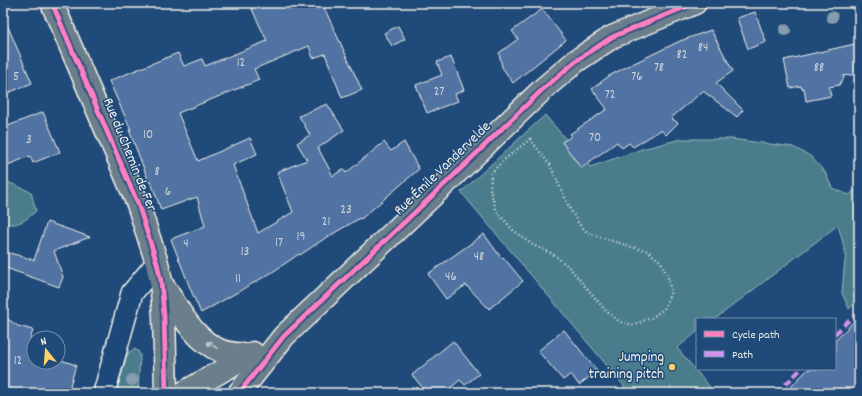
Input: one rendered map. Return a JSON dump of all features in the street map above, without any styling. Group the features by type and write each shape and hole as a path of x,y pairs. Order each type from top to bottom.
{"main road":[{"name":"Rue du Chemin de Fer","path":"52,3 138,204 159,272 165,329 166,393"},
{"name":"Rue Émile Vandervelde","path":"239,393 284,336 543,89 576,61 612,37 695,3"},
{"path":"159,272 190,326 200,338 221,351 248,356"},
{"path":"183,393 284,336"}],"street":[{"path":"104,393 132,293 159,272"}],"path":[{"path":"530,139 550,165 569,207 579,224 588,233 648,250 661,262 668,278 671,292 664,309 651,318 634,325 620,322 606,311 569,267 553,254 533,245 514,231 498,212 490,190 491,173 504,160 530,139"}],"green space":[{"path":"545,115 590,167 642,149 681,139 731,139 793,147 810,156 825,172 832,188 849,195 859,186 859,299 849,309 842,293 846,254 838,225 716,318 696,318 696,333 677,348 715,393 617,393 625,387 461,192"},
{"path":"3,180 31,192 36,211 21,222 13,224 3,223"},
{"path":"134,349 138,351 140,355 138,393 116,393 128,353"}],"building":[{"path":"249,3 322,3 362,90 342,98 325,54 313,58 309,46 254,69 259,80 178,113 198,161 250,138 257,154 233,165 258,233 293,212 277,172 307,160 297,143 310,135 299,116 327,104 344,130 318,148 333,176 343,169 346,173 384,142 391,151 404,142 419,169 361,219 360,218 324,239 271,273 201,313 171,239 205,226 197,197 161,210 129,130 131,130 109,81 178,53 184,66 202,59 205,66 267,41"},
{"path":"542,9 566,40 513,83 502,67 499,53 518,39 512,31"},
{"path":"755,12 766,42 748,49 737,18"},
{"path":"3,15 32,83 3,95"},
{"path":"398,26 405,39 392,46 384,33"},
{"path":"711,30 733,71 716,83 743,110 737,117 703,91 671,118 678,123 666,135 661,130 633,147 629,143 622,148 617,142 581,168 562,142 572,136 570,134 607,109 592,89 609,76 622,69 680,41"},
{"path":"859,43 859,74 843,76 844,78 839,85 829,87 831,96 806,101 804,88 802,89 801,86 790,88 784,60"},
{"path":"451,57 464,90 455,94 458,101 427,113 416,85 442,75 437,62"},
{"path":"43,112 60,152 33,163 30,156 3,167 3,128"},
{"path":"47,222 90,237 54,251 63,277 59,287 3,267 3,251 34,260"},
{"path":"484,234 502,259 503,257 523,281 489,309 466,285 446,299 428,274"},
{"path":"3,316 18,326 33,330 26,330 26,370 66,370 66,362 76,365 68,393 3,393"},
{"path":"859,316 859,393 785,393 807,370 836,370 836,340"},
{"path":"564,330 597,371 579,385 571,374 563,380 538,351"},
{"path":"453,341 479,374 465,385 460,380 444,393 427,393 412,375"}],"marked path":[{"path":"836,333 851,318 859,314"},
{"path":"777,393 800,370"}],"cycle path":[{"path":"52,3 138,204 157,263 161,281 164,316 166,393"},
{"path":"239,393 284,336 543,89 576,61 612,37 695,3"}],"place":[{"name":"Jumping training pitch","path":"672,367"}]}
